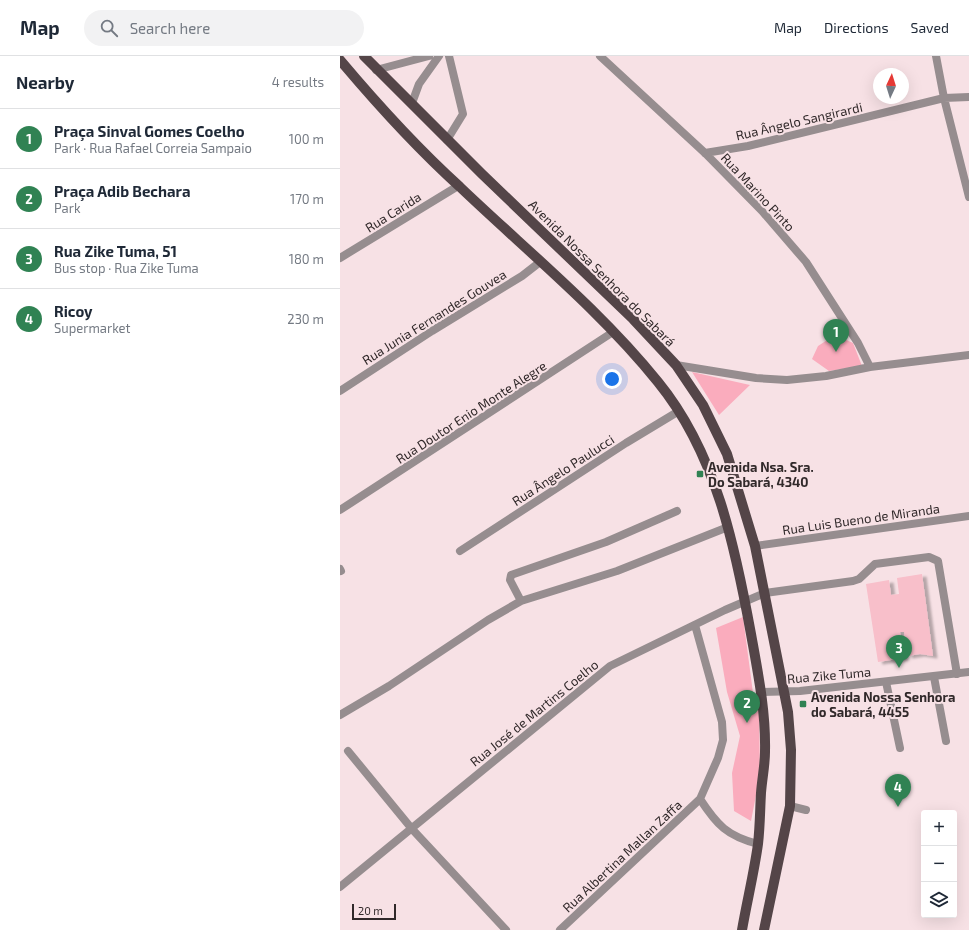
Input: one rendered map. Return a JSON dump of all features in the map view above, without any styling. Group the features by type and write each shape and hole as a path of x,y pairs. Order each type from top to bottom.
{"main road":[{"name":"Avenida Nossa Senhora do Sabará","path":"364,56 376,70 412,103 447,140 634,319 676,365 703,406 727,454 756,546 785,692 791,750 790,806 764,930"},
{"path":"340,60 372,98 458,186 613,332 656,379 679,411 702,454 718,492 728,527 745,601 762,692 765,752 758,844 742,930"}],"street":[{"path":"376,70 429,56"},
{"path":"412,103 419,84 439,56"},
{"path":"447,140 463,114 449,56"},
{"name":"Rua Marino Pinto","path":"600,56 705,153 762,211 806,262 858,343 870,367"},
{"path":"936,56 944,98 969,197"},
{"name":"Rua Ângelo Sangirardi","path":"705,153 748,146 944,98 969,97"},
{"name":"Rua Carida","path":"340,258 458,186"},
{"name":"Rua Junia Fernandes Gouvea","path":"340,390 432,330 522,276 540,262"},
{"name":"Rua Doutor Enio Monte Alegre","path":"340,510 599,343 613,332"},
{"path":"676,365 756,378 787,380 852,372 870,367 969,355"},
{"name":"Rua Ângelo Paulucci","path":"460,551 626,443 679,411"},
{"path":"521,601 510,580 511,575 606,542 677,511"},
{"name":"Rua Luis Bueno de Miranda","path":"756,546 969,516"},
{"path":"340,715 521,601 617,571 728,527"},
{"name":"Rua José de Martins Coelho","path":"340,887 610,666 745,601 765,593 853,581 859,579 874,564 929,557 935,559 938,561 957,674"},
{"path":"695,625 722,722 723,740 718,758 700,799 719,825 741,839 758,844"},
{"name":"Rua Zike Tuma","path":"762,692 785,692 969,672"},
{"path":"934,676 946,741"},
{"path":"886,682 900,748"},
{"path":"348,751 412,829 506,930"},
{"name":"Rua Albertina Mallan Zaffa","path":"560,930 700,799"},
{"path":"790,806 806,810"}],"shaded area":[{"path":"835,335 853,343 862,366 829,371 812,359 818,346"},
{"path":"692,372 750,385 719,415"},
{"path":"743,617 753,693 759,712 760,775 751,821 734,811 732,773 740,736 727,692 716,628"}],"building":[{"path":"922,574 933,656 920,654 908,656 904,632 900,632 904,658 878,662 866,584 889,580 891,595 899,594 897,578"}],"place":[{"name":"Praça Sinval Gomes Coelho","path":"836,352"},
{"name":"Avenida Nsa. Sra. Do Sabará, 4340","path":"700,474"},
{"name":"Rua Zike Tuma, 51","path":"899,668"},
{"name":"Avenida Nossa Senhora do Sabará, 4455","path":"803,704"},
{"name":"Praça Adib Bechara","path":"747,723"},
{"name":"Ricoy","path":"898,807"}]}
